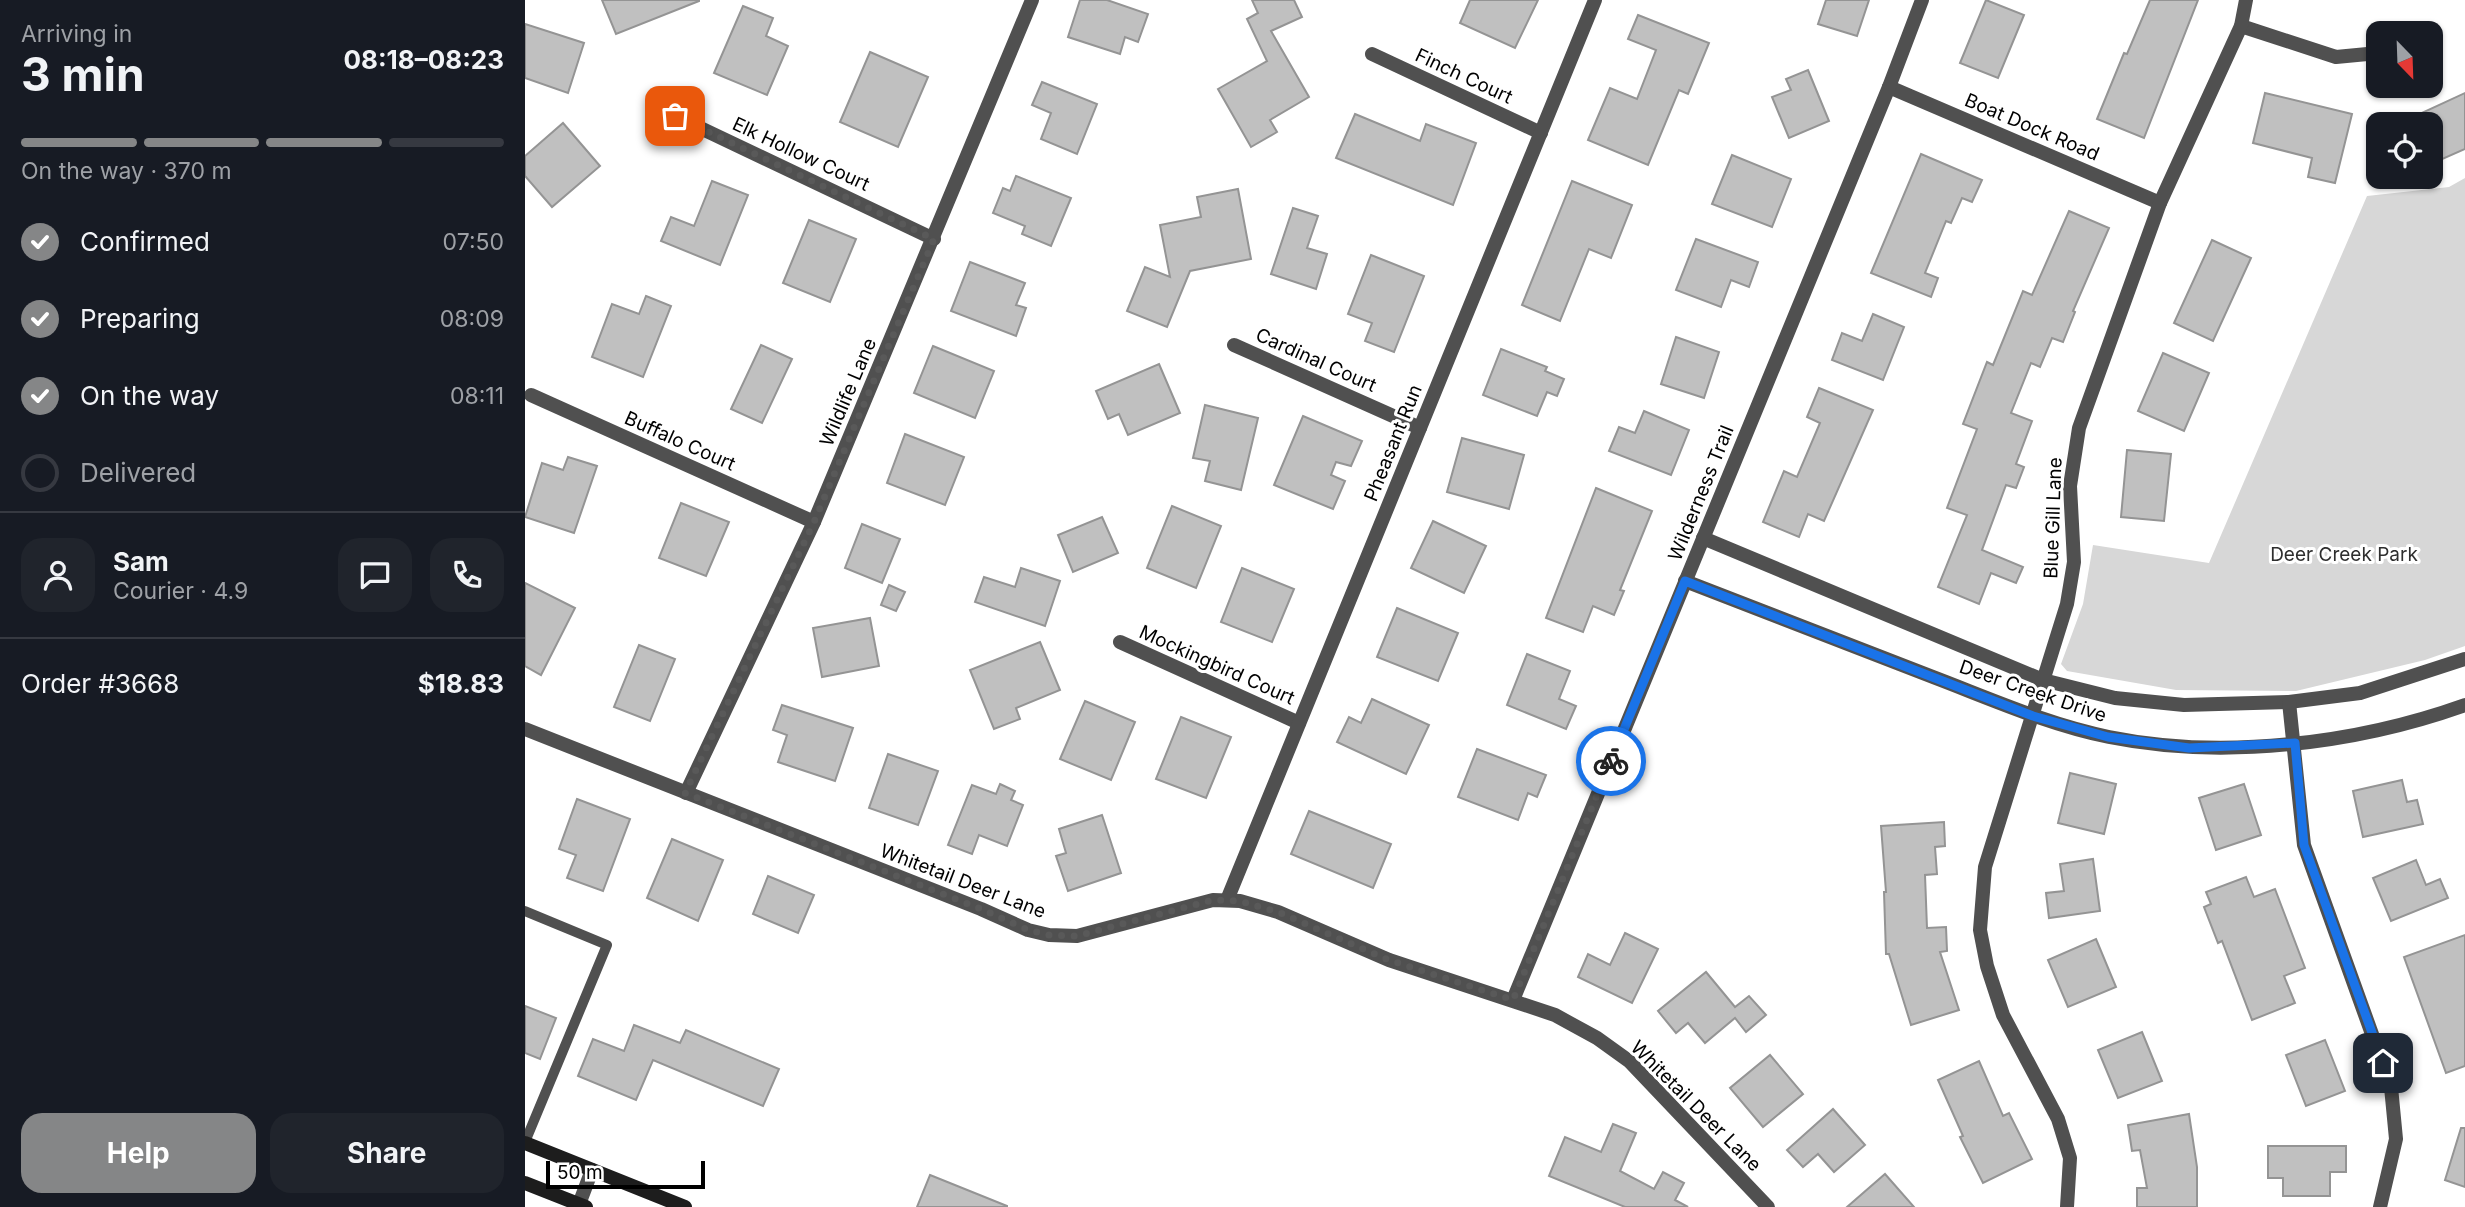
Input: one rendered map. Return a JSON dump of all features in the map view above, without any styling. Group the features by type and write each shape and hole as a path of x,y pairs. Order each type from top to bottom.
{"main road":[{"path":"525,1142 685,1207"},
{"path":"525,1183 581,1206"}],"street":[{"name":"Wildlife Lane","path":"685,793 814,522 1032,0"},
{"name":"Pheasant Run","path":"1227,900 1595,0"},
{"name":"Wilderness Trail","path":"1513,1000 1889,87 1922,0"},
{"name":"Blue Gill Lane","path":"2067,1207 2070,1158 2058,1119 2003,1015 1987,967 1980,930 1985,867 2067,604 2074,562 2070,486 2078,428 2160,203 2241,26 2246,0"},
{"path":"2241,26 2336,57 2366,54"},
{"name":"Finch Court","path":"1372,54 1541,133"},
{"name":"Boat Dock Road","path":"1889,87 2160,203"},
{"name":"Elk Hollow Court","path":"652,105 934,239"},
{"name":"Cardinal Court","path":"1234,345 1420,428"},
{"name":"Buffalo Court","path":"531,395 814,522"},
{"name":"Deer Creek Drive","path":"1703,538 2043,680 2115,698 2184,705 2289,702 2360,693 2465,659"},
{"name":"Deer Creek Drive","path":"1685,581 2033,716 2108,737 2189,748 2295,743 2370,733 2465,705"},
{"name":"Mockingbird Court","path":"1120,642 1299,723"},
{"path":"2289,702 2304,845 2391,1087 2396,1139 2380,1207"},
{"name":"Whitetail Deer Lane","path":"525,729 1028,930 1049,935 1077,936 1213,900 1240,901 1278,912 1389,960 1555,1015 1597,1038 1629,1060 1768,1207"},
{"path":"581,1206 592,1170"}],"lane":[{"path":"525,911 607,945 525,1142"}],"green space":[{"name":"Deer Creek Park","path":"2465,178 2465,646 2425,660 2296,691 2176,690 2067,671 2061,664 2083,604 2093,545 2209,563 2367,196 2449,187"}],"building":[{"path":"602,0 699,0 699,1 616,34"},
{"path":"1080,0 1107,0 1148,14 1138,42 1125,37 1120,54 1068,37"},
{"path":"1252,0 1294,0 1302,17 1271,31 1309,97 1270,120 1277,132 1251,147 1218,89 1267,61 1247,19 1258,13"},
{"path":"1470,0 1538,0 1515,48 1460,23"},
{"path":"1826,0 1869,0 1857,36 1818,24"},
{"path":"1986,0 2024,15 1998,78 1960,63"},
{"path":"2150,0 2198,0 2144,138 2097,119 2124,53 2127,54"},
{"path":"743,6 773,18 766,36 788,46 767,95 714,73"},
{"path":"1638,15 1709,43 1688,94 1679,90 1648,165 1588,140 1610,88 1637,99 1656,50 1628,39"},
{"path":"525,24 584,43 568,93 525,78"},
{"path":"870,52 928,77 898,147 840,122"},
{"path":"1808,70 1829,121 1789,138 1772,97 1791,90 1786,79"},
{"path":"1042,82 1097,104 1077,154 1041,139 1051,113 1032,105"},
{"path":"2265,93 2352,114 2335,183 2308,177 2312,158 2253,143"},
{"path":"2465,93 2465,149 2443,159 2443,112 2424,112"},
{"path":"1355,114 1420,141 1426,124 1476,143 1453,205 1336,158"},
{"path":"563,123 600,166 552,207 525,176 525,156"},
{"path":"1921,154 1982,180 1972,202 1962,198 1951,223 1946,221 1925,273 1938,278 1931,297 1871,273"},
{"path":"1732,155 1791,179 1772,227 1712,204"},
{"path":"1016,176 1071,198 1051,246 1022,234 1025,226 993,213 1003,188 1010,191"},
{"path":"712,181 748,195 720,265 661,241 671,217 694,226"},
{"path":"1572,181 1632,205 1611,258 1589,249 1560,321 1522,305"},
{"path":"1238,189 1251,259 1190,271 1167,327 1127,311 1145,267 1170,277 1160,225 1201,217 1197,197"},
{"path":"1293,208 1318,216 1307,248 1327,254 1316,289 1271,274"},
{"path":"2069,211 2109,228 2073,311 2075,312 2063,342 2052,338 2040,367 2031,363 2011,413 2032,421 2016,464 2024,467 2016,488 2006,485 1982,550 2023,567 2016,583 1991,573 1979,604 1938,587 1967,515 1947,508 1977,429 1963,424 1987,362 1993,365 2023,291 2032,295"},
{"path":"809,220 856,239 830,302 783,283"},
{"path":"1696,239 1758,262 1749,287 1731,280 1721,307 1676,290"},
{"path":"2212,240 2251,258 2213,341 2174,323"},
{"path":"1371,255 1424,276 1394,352 1365,341 1372,323 1348,314"},
{"path":"970,262 1025,283 1016,305 1026,308 1016,336 951,311"},
{"path":"646,296 671,306 643,377 592,357 612,304 639,314"},
{"path":"1873,314 1904,327 1883,380 1832,360 1842,333 1862,341"},
{"path":"1676,337 1719,352 1704,398 1661,384"},
{"path":"761,345 792,359 762,423 731,409"},
{"path":"933,346 994,371 975,418 914,393"},
{"path":"1501,349 1547,367 1545,371 1564,379 1557,396 1547,392 1537,416 1483,395"},
{"path":"2163,353 2209,373 2184,431 2138,411"},
{"path":"1159,364 1180,413 1128,435 1119,414 1108,419 1096,391"},
{"path":"1819,388 1873,410 1824,521 1808,514 1799,537 1763,522 1784,471 1797,477 1820,423 1807,417"},
{"path":"1205,405 1258,418 1241,490 1205,481 1210,461 1193,458"},
{"path":"1644,411 1689,430 1671,475 1609,451 1619,427 1635,433"},
{"path":"1303,416 1362,441 1351,466 1336,462 1331,475 1345,481 1333,509 1274,485"},
{"path":"905,434 964,457 945,505 887,483"},
{"path":"1462,438 1524,455 1509,509 1447,492"},
{"path":"2127,450 2171,454 2164,521 2121,517"},
{"path":"568,457 597,466 574,533 525,517 542,463 563,470"},
{"path":"1596,488 1652,511 1620,590 1624,591 1614,615 1593,606 1583,632 1546,618"},
{"path":"681,503 729,522 706,576 659,558"},
{"path":"1172,506 1221,526 1196,588 1147,568"},
{"path":"1102,517 1118,553 1073,572 1058,535"},
{"path":"1433,521 1486,546 1464,593 1411,568"},
{"path":"862,524 900,539 882,583 845,568"},
{"path":"1021,568 1060,581 1045,626 975,602 984,577 1015,587"},
{"path":"1242,568 1294,589 1272,642 1221,622"},
{"path":"525,583 575,608 541,675 525,666"},
{"path":"889,585 905,592 896,611 881,605"},
{"path":"1397,608 1458,633 1438,681 1377,657"},
{"path":"870,618 879,666 822,677 813,628"},
{"path":"1040,642 1060,690 1016,708 1020,719 994,729 970,670"},
{"path":"639,645 675,659 650,721 614,707"},
{"path":"1527,654 1570,671 1559,699 1576,706 1566,729 1507,705"},
{"path":"1372,699 1429,725 1406,774 1337,742 1349,717 1361,723"},
{"path":"1085,701 1135,722 1111,780 1060,759"},
{"path":"782,705 853,728 835,781 778,762 787,735 773,730"},
{"path":"1181,717 1231,737 1206,798 1156,779"},
{"path":"1477,749 1546,775 1537,797 1528,793 1518,820 1458,797"},
{"path":"888,754 938,771 918,825 869,808"},
{"path":"2070,773 2116,784 2104,834 2058,823"},
{"path":"2402,780 2407,802 2417,800 2423,824 2363,837 2353,791"},
{"path":"1000,784 1015,791 1011,800 1023,805 1007,846 979,835 972,854 948,845 972,785 996,794"},
{"path":"2244,784 2261,835 2216,850 2199,798"},
{"path":"577,799 630,819 603,891 567,878 576,855 559,849"},
{"path":"1309,811 1391,844 1373,888 1291,854"},
{"path":"1102,815 1121,873 1068,891 1056,856 1066,853 1059,829"},
{"path":"1944,822 1945,846 1935,847 1937,874 1925,875 1927,928 1946,927 1947,951 1940,952 1959,1010 1911,1025 1889,954 1886,954 1886,892 1881,826"},
{"path":"672,839 723,860 698,921 647,898"},
{"path":"2093,859 2100,911 2049,918 2046,893 2064,891 2060,864"},
{"path":"2416,860 2426,885 2440,879 2448,898 2391,921 2373,878"},
{"path":"768,876 814,895 798,933 753,914"},
{"path":"2246,877 2254,897 2275,889 2305,968 2284,976 2295,1003 2252,1020 2222,941 2218,943 2204,907 2211,904 2206,892"},
{"path":"1625,933 1658,949 1632,1003 1578,977 1588,954 1610,965"},
{"path":"2465,935 2465,1066 2446,1073 2404,957"},
{"path":"2096,939 2116,987 2068,1007 2048,960"},
{"path":"1706,972 1735,1007 1749,996 1766,1015 1746,1032 1735,1018 1705,1043 1688,1023 1676,1033 1658,1011"},
{"path":"525,1006 556,1018 540,1059 525,1053"},
{"path":"634,1025 680,1043 686,1030 779,1069 763,1106 653,1060 636,1100 578,1076 593,1039 624,1051"},
{"path":"2142,1032 2162,1081 2118,1098 2098,1050"},
{"path":"2325,1040 2345,1091 2306,1106 2286,1055"},
{"path":"1770,1055 1803,1094 1763,1127 1730,1088"},
{"path":"1979,1061 2003,1116 2009,1113 2032,1159 1983,1183 1960,1137 1963,1136 1938,1080"},
{"path":"1833,1109 1865,1145 1834,1172 1818,1154 1803,1167 1787,1150"},
{"path":"2189,1114 2197,1167 2197,1207 2137,1207 2137,1188 2147,1188 2140,1150 2132,1151 2128,1125"},
{"path":"1613,1124 1636,1133 1620,1171 1654,1189 1663,1172 1684,1183 1675,1200 1688,1207 1625,1207 1549,1176 1565,1137 1601,1152"},
{"path":"2461,1128 2465,1128 2465,1187 2445,1180"},
{"path":"2268,1146 2346,1146 2346,1172 2330,1172 2330,1196 2283,1196 2283,1178 2268,1178"},
{"path":"1885,1174 1914,1207 1847,1207"},
{"path":"930,1175 1007,1206 1007,1207 917,1207"}],"way so far":[{"path":"675,116 934,239 814,522 685,793 1028,930 1049,935 1077,936 1213,900 1240,901 1278,912 1389,960 1513,1000 1611,761"}],"route":[{"path":"1611,761 1685,581 2033,716 2108,737 2189,748 2295,743 2304,845 2383,1063"}]}
